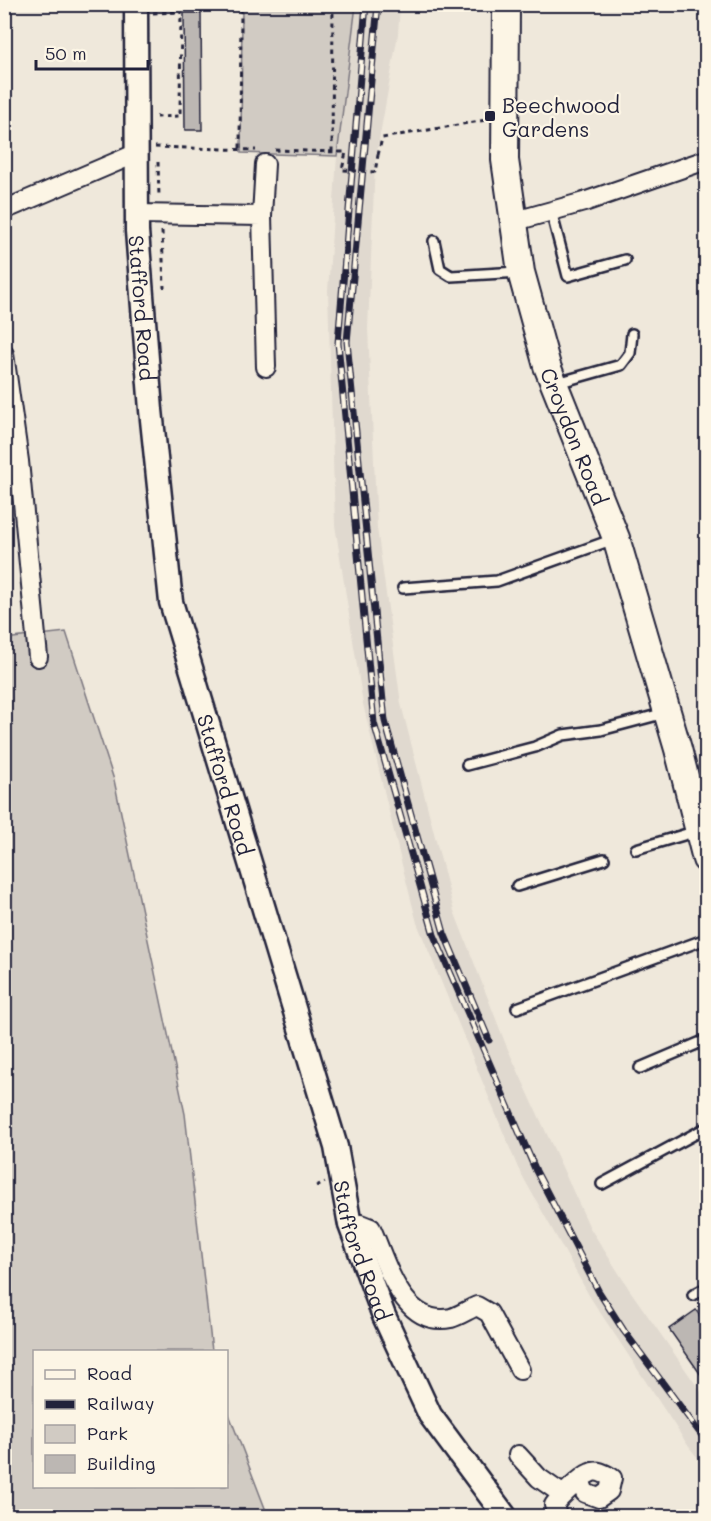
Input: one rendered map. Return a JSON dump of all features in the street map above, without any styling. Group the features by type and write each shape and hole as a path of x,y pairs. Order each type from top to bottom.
{"main road":[{"name":"Croydon Road","path":"506,4 505,160 512,222 521,272 533,321 554,384 616,538 668,713 706,859"}],"street":[{"name":"Stafford Road","path":"136,8 137,223 151,410 171,602 336,1147 350,1225 384,1316 430,1415 505,1516"},
{"path":"4,210 135,154"},
{"path":"266,155 262,216 266,367"},
{"path":"512,222 551,212 706,160"},
{"path":"137,223 159,214 262,216"},
{"path":"4,354 19,462 38,657"},
{"path":"350,1225 361,1224 371,1228 405,1304 425,1317 451,1318 477,1306 489,1313 520,1370"},
{"path":"518,1455 539,1478 562,1494"},
{"path":"557,1516 554,1505 562,1494 581,1482"}],"lane":[{"path":"551,212 568,276 625,260"},
{"path":"434,241 440,269 451,276 521,272"},
{"path":"554,384 621,364 630,353 632,334"},
{"path":"403,588 497,581 616,538"},
{"path":"467,765 535,747 563,735 601,730 668,713"},
{"path":"636,849 699,831"},
{"path":"517,886 604,859"},
{"path":"517,1008 706,939"},
{"path":"640,1068 706,1040"},
{"path":"602,1184 706,1128"},
{"path":"693,1295 706,1288"}],"path":[{"path":"136,118 180,116 181,4"},
{"path":"240,148 241,4"},
{"path":"332,152 333,4"},
{"path":"136,8 181,12"},
{"path":"177,147 266,155 346,152 342,170 375,172 382,138 505,117"},
{"path":"158,162 159,214"},
{"path":"137,223 162,230 164,288"}],"shaded area":[{"path":"356,5 400,5 398,34 375,163 368,329 377,528 401,704 454,911 506,1045 590,1228 629,1289 706,1399 706,1468 689,1447 590,1297 518,1168 417,923 363,704 335,525 328,291 337,156"}],"green space":[{"path":"242,5 356,5 337,156 241,153"},
{"path":"66,632 114,780 185,1114 212,1350 33,1350 33,1488 228,1488 228,1412 268,1516 5,1516 4,639"}],"building":[{"path":"184,13 201,13 202,130 185,130"},
{"path":"696,1310 706,1325 706,1382 669,1329"}],"railway":[{"path":"366,4 338,343 374,723 434,935 536,1171 599,1292 624,1331 706,1441"},
{"path":"378,4 347,342 385,721 444,933 489,1040"}],"place":[{"name":"Beechwood Gardens","path":"490,116"}]}
